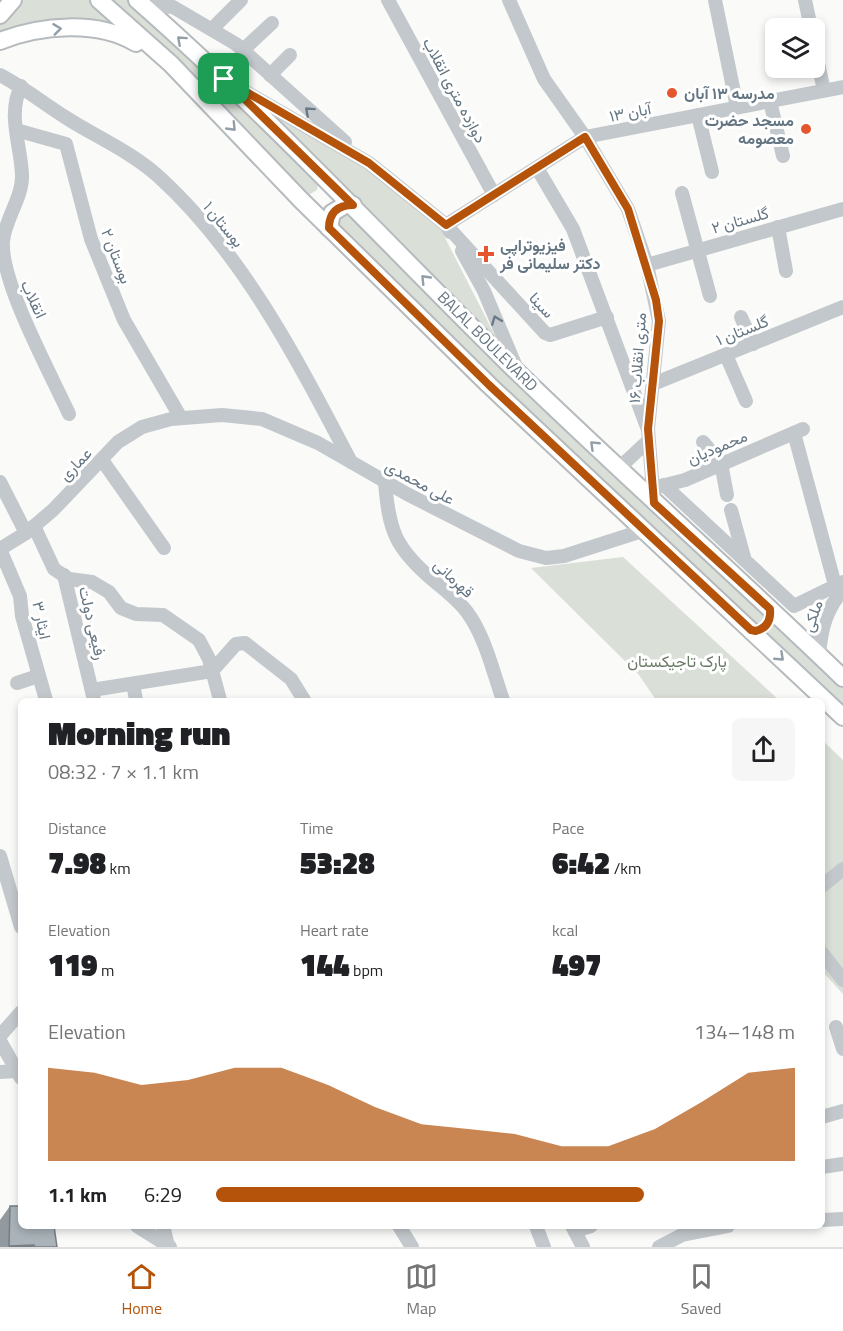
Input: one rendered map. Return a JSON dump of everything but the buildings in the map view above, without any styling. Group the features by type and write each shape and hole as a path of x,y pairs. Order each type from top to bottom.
{"main road":[{"path":"0,15 13,0"},
{"name":"BALAL BOULEVARD","path":"99,0 171,64 329,228 489,385 823,698"},
{"name":"BALAL BOULEVARD","path":"143,1 353,205 519,374 618,469 657,492 770,609 843,678"},
{"path":"0,41 58,28 92,29 118,33 171,64"},
{"path":"329,228 332,213 338,208 353,205"},
{"path":"751,630 756,631 765,626 771,618 770,609"},
{"name":"BALAL BOULEVARD","path":"825,700 843,717"}],"street":[{"path":"180,10 190,0"},
{"path":"212,29 241,0"},
{"name":"دوازده متری انقلاب","path":"388,0 494,195"},
{"name":"۱۶ متری انقلاب","path":"510,0 544,79 585,137 628,209 647,265 659,321 648,435 657,492"},
{"path":"716,0 737,107"},
{"path":"805,0 809,18"},
{"path":"143,1 180,10 243,50 369,163 446,225 484,291 519,374"},
{"path":"243,50 272,23"},
{"path":"270,75 290,55"},
{"name":"بوستان ۱","path":"0,75 121,149 155,174 186,203 232,258 320,404 351,462"},
{"path":"821,78 824,90"},
{"path":"224,79 369,163"},
{"name":"انقلاب","path":"21,86 14,100 22,177 6,212 3,241 4,281 69,414"},
{"name":"۱۳ آبان","path":"446,225 585,137 843,87"},
{"path":"770,101 783,156"},
{"path":"698,115 712,172"},
{"name":"بوستان ۲","path":"16,130 66,144 91,239 124,320 181,418"},
{"path":"537,168 573,229 648,435 618,469"},
{"path":"682,193 710,296"},
{"name":"گلستان ۲","path":"647,265 843,209"},
{"name":"سینا","path":"446,225 545,333 550,335 607,318"},
{"path":"778,227 786,271"},
{"name":"گلستان ۱","path":"653,384 843,307"},
{"path":"741,317 753,344"},
{"path":"726,355 746,401"},
{"name":"علی محمدی","path":"181,418 222,415 262,419 318,443 386,482 519,551 546,558 564,556 645,530"},
{"name":"عماری","path":"0,549 30,530 118,442 142,427 181,418"},
{"name":"محمودیان","path":"657,492 798,431 840,586"},
{"path":"703,442 720,464 727,495"},
{"path":"102,460 164,548"},
{"name":"رفیعی دولت","path":"0,482 54,569 64,575 93,695"},
{"name":"قهرمانی","path":"386,482 388,518 394,536 420,569 466,611 475,625 502,698"},
{"path":"657,492 745,557"},
{"path":"731,510 745,557"},
{"name":"ایثار ۳","path":"0,549 20,596 22,616 45,698"},
{"name":"ملکی","path":"745,557 794,606 840,586"},
{"path":"64,575 92,582 109,592 121,608 136,614 163,615 199,640 212,671 219,698"},
{"name":"ملکی","path":"819,655 820,636 830,604 840,586"},
{"path":"93,695 133,684 212,671 236,644 245,643 291,679 303,698"},
{"path":"17,683 38,676"},
{"path":"133,684 136,698"},
{"path":"0,856 18,917"},
{"path":"825,884 843,869"},
{"path":"825,957 843,980"},
{"path":"0,1036 18,1015"},
{"path":"834,1027 843,1049"},
{"path":"0,1041 18,1072"},
{"path":"0,1072 18,1074"},
{"path":"825,1116 843,1111"},
{"path":"825,1167 843,1164"},
{"path":"825,1220 843,1219"},
{"path":"142,1229 169,1246"},
{"path":"163,1229 169,1246"},
{"path":"401,1229 412,1247"},
{"path":"537,1229 544,1247"},
{"path":"574,1229 583,1247"},
{"path":"659,1247 682,1235 713,1229"}],"green space":[{"path":"22,0 89,0 128,33 0,36 0,23"},
{"path":"106,0 128,0 219,84 318,183 317,190 307,196"},
{"path":"253,100 366,168 441,230 503,351"},
{"path":"343,216 352,216 682,538 843,687 843,708 599,481 339,229 338,221"},
{"name":"پارک تاجیکستان","path":"623,557 777,698 655,698 639,675 531,568"},
{"path":"825,743 843,760 843,994 825,974"}],"place":[{"name":"مدرسه ۱۳ آبان","path":"672,93"},
{"name":"مسجد حضرت معصومه","path":"806,129"},
{"name":"فیزیوتراپی دکتر سلیمانی فر","path":"486,254"}],"route":[{"path":"224,79 369,163 446,225 585,137 628,209 656,300 659,321 648,429 654,503 770,609 770,621 762,630 751,630 489,385 329,228 332,213 345,205 353,205 224,79"}]}
